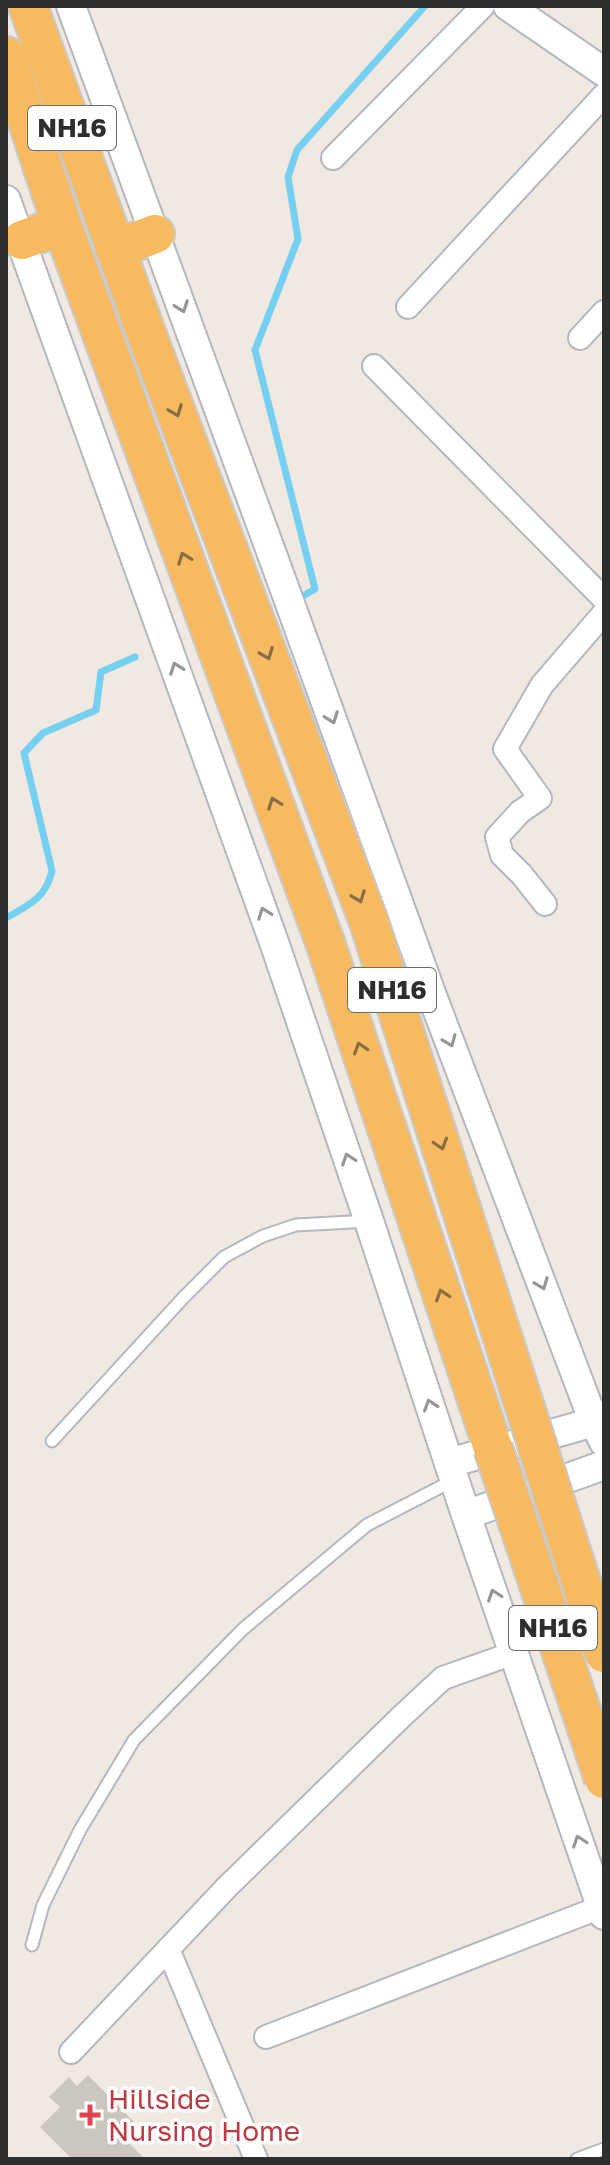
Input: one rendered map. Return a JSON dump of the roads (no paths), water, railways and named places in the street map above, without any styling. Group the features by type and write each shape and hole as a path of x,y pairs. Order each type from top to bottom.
{"highway":[{"name":"NH16","path":"28,6 148,338 369,922 604,1653"},
{"name":"NH16","path":"6,56 62,225 326,945 604,1779"},
{"path":"22,240 62,225"},
{"path":"115,249 155,234"}],"street":[{"path":"71,6 431,993 601,1426 452,1471"},
{"path":"333,158 483,6"},
{"path":"508,6 604,72"},
{"path":"408,307 604,95"},
{"path":"6,200 275,945 466,1515 603,1911 266,2037"},
{"path":"580,338 604,312"},
{"path":"374,366 604,599"},
{"path":"545,904 502,855 497,837 520,812 540,798 505,749 542,685 604,613"},
{"path":"466,1515 604,1465"},
{"path":"71,2052 227,1887 443,1678 514,1653"},
{"path":"168,1949 256,2159"}],"lane":[{"path":"52,1441 224,1257 263,1236 296,1225 369,1221"},
{"path":"32,1945 43,1905 55,1880 80,1830 134,1740 243,1629 367,1525 452,1471"},
{"path":"577,2159 604,2149"}],"waterway":[{"path":"294,601 315,589 255,350 298,239 288,177 297,150 425,6"},
{"path":"6,918 41,894 52,871 24,753 43,733 96,710 101,672 135,657"}],"place":[{"name":"Hillside Nursing Home","path":"90,2115"}]}
